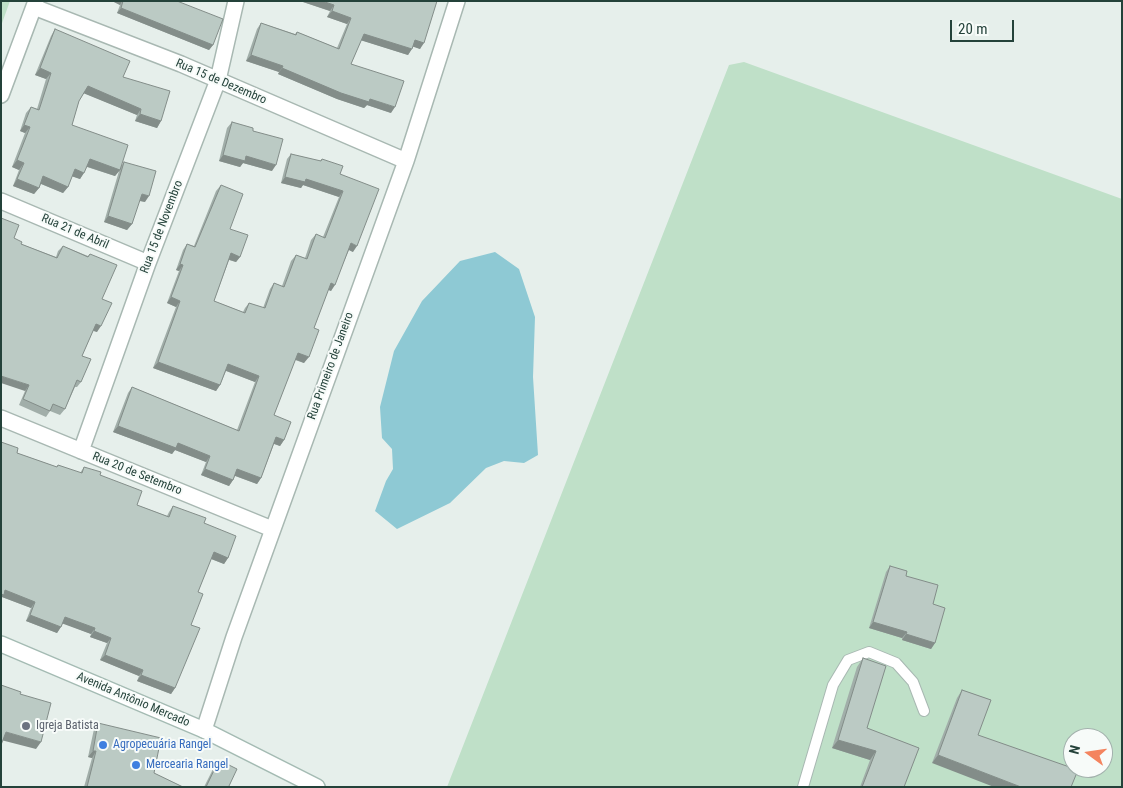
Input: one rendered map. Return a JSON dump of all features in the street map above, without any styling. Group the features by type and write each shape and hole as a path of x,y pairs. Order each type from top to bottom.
{"street":[{"name":"Rua 15 de Novembro","path":"82,451 148,263 218,80 236,1"},
{"name":"Rua Primeiro de Janeiro","path":"204,730 234,636 406,161 457,1"},
{"name":"Rua 15 de Dezembro","path":"35,4 406,161"},
{"path":"1,95 35,4"},
{"name":"Rua 21 de Abril","path":"1,201 148,263"},
{"name":"Rua 20 de Setembro","path":"1,418 272,529"},
{"name":"Avenida Antônio Mercado","path":"1,644 204,730 317,787"}],"lane":[{"path":"803,787 833,685 848,660 869,652 896,663 912,682 924,711"}],"green space":[{"path":"1,1 10,1 1,26"},
{"path":"744,62 1122,199 1122,787 447,787 729,65"}],"water":[{"path":"495,252 519,269 535,317 533,377 538,455 524,463 504,461 486,468 450,503 397,529 375,511 386,481 393,469 392,449 382,438 380,407 394,351 422,301 460,261"}],"building":[{"path":"123,1 177,1 223,19 213,45 121,8"},
{"path":"322,1 437,1 424,43 415,40 412,49 364,34 351,64 404,81 395,107 370,99 369,102 341,93 282,68 283,66 251,55 261,23 296,35 297,32 339,49 351,18 332,11 334,5"},
{"path":"55,29 130,61 123,77 170,91 161,121 140,114 141,109 88,86 79,101 72,125 128,145 120,170 90,159 84,173 75,169 68,187 43,176 39,188 17,179 24,163 17,160 30,127 24,125 31,107 39,110 51,73 40,68"},
{"path":"232,122 253,128 253,131 283,139 276,165 246,156 245,161 223,155"},
{"path":"291,154 321,161 322,159 343,166 340,174 379,189 357,246 351,243 335,285 331,283 314,328 319,330 309,357 298,353 274,415 291,422 284,440 276,437 261,478 237,469 233,480 205,469 210,456 178,443 176,448 118,426 132,387 239,431 259,376 228,364 220,385 158,362 180,301 171,297 183,265 180,264 187,244 195,247 221,185 243,194 230,229 248,235 240,257 231,253 214,301 245,313 249,303 265,308 274,283 284,287 296,255 307,259 316,234 325,238 343,191 306,179 305,182 285,177"},
{"path":"124,162 156,171 149,196 142,194 132,224 108,216"},
{"path":"1,218 19,225 14,238 22,242 21,244 57,258 63,246 88,257 90,254 117,265 102,299 112,303 101,326 96,324 82,356 91,359 81,382 77,380 65,409 53,404 50,411 23,399 29,385 1,376"},
{"path":"1,442 18,448 17,453 57,467 58,465 82,473 84,467 101,472 100,475 142,491 137,505 169,517 173,506 206,518 204,523 236,536 228,558 214,552 198,592 203,594 191,625 200,628 175,688 141,675 143,670 105,655 111,638 94,631 95,628 65,617 61,627 30,615 35,602 5,590 4,595 1,594"},
{"path":"890,566 907,571 906,576 938,585 933,604 945,608 935,643 873,622"},
{"path":"863,658 886,666 867,728 919,748 904,787 862,787 876,751 838,740"},
{"path":"1,685 21,692 20,694 51,703 41,742 6,732 1,745"},
{"path":"962,690 991,700 978,735 1063,765 1063,778 1075,778 1071,787 1021,787 938,755"},
{"path":"98,723 161,738 154,773 183,787 87,787 96,751 93,751"},
{"path":"219,760 237,769 230,787 206,787"}],"place":[{"name":"Igreja Batista","path":"26,726"},
{"name":"Agropecuária Rangel","path":"103,745"},
{"name":"Mercearia Rangel","path":"136,765"}]}
